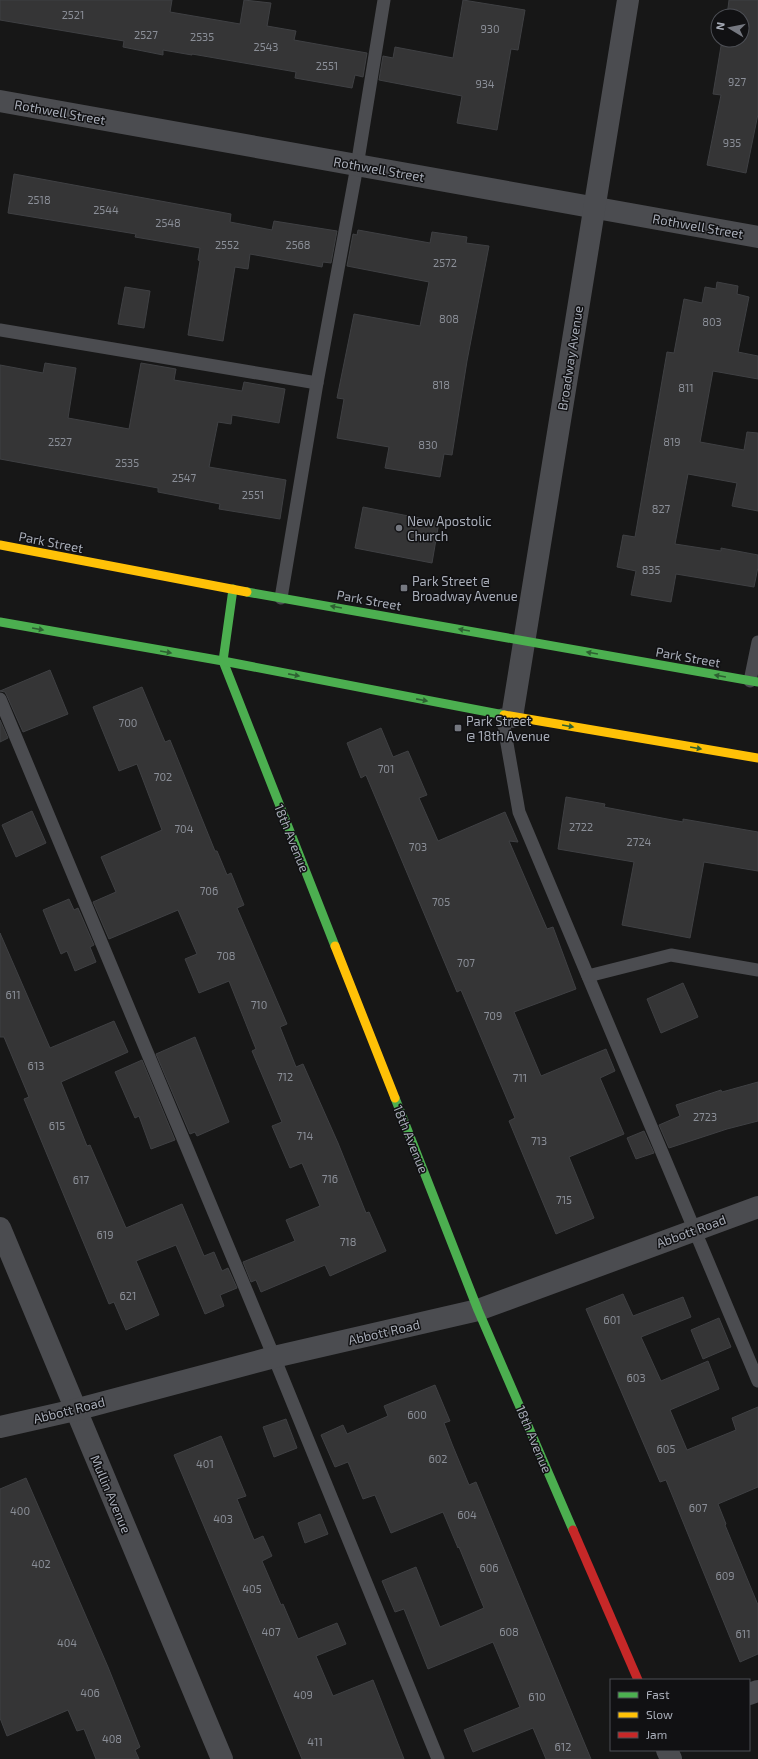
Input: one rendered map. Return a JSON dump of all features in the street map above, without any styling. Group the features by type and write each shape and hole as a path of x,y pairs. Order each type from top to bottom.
{"street":[{"name":"Broadway Avenue","path":"507,716 524,640 628,0"},
{"name":"Rothwell Street","path":"0,101 758,237"},
{"name":"Park Street","path":"0,545 281,598 754,682"},
{"name":"18th Avenue","path":"233,589 223,661 478,1310 638,1679"},
{"path":"0,622 223,661 507,716 758,758"},
{"name":"Abbott Road","path":"0,1427 75,1410 274,1357 478,1310 758,1206"},
{"name":"Mullin Avenue","path":"0,1228 222,1759"}],"lane":[{"path":"281,598 317,383 357,166 384,0"},
{"path":"0,330 317,383"},
{"path":"754,682 758,642"},
{"path":"0,699 274,1357 438,1759"},
{"path":"507,716 519,812 758,1381"},
{"path":"588,976 671,955 758,970"}],"building":[{"path":"0,0 172,0 170,12 240,24 244,0 271,3 267,26 296,31 294,40 367,53 363,77 355,75 352,88 295,78 296,72 192,54 163,50 163,55 123,47 124,41 0,20"},
{"path":"463,0 525,10 518,50 511,49 497,130 457,123 462,96 379,80 383,56 393,58 395,47 453,58"},
{"path":"729,0 758,0 758,114 746,173 707,165 721,95 713,94 721,48 750,48 750,8 728,8"},
{"path":"14,174 231,214 230,222 272,230 274,221 337,231 331,263 323,262 322,267 250,254 248,269 235,267 223,341 188,335 200,261 198,260 200,248 135,237 136,234 8,213"},
{"path":"358,230 430,243 432,232 467,237 466,243 489,246 467,361 452,455 444,454 440,477 385,468 389,447 337,438 344,399 337,398 354,314 420,326 429,282 347,266 353,234 357,235"},
{"path":"717,282 738,286 737,294 749,297 738,352 758,356 758,379 713,371 700,442 744,450 747,432 758,433 758,511 732,506 737,483 688,474 675,544 721,551 721,548 758,555 758,567 754,587 676,574 671,602 631,595 636,571 617,567 623,535 635,537 667,352 674,353 684,299 702,303 705,287 716,289"},
{"path":"125,287 150,291 144,328 118,324"},
{"path":"45,363 76,368 68,418 129,429 141,363 176,369 174,380 242,391 244,382 285,389 279,423 232,415 231,424 218,422 209,467 286,480 280,519 219,509 220,504 158,492 158,488 0,459 0,365 43,373"},
{"name":"New Apostolic Church","path":"363,507 439,522 432,563 355,548"},
{"path":"50,670 68,714 23,732 5,692 0,691"},
{"path":"142,687 165,742 170,740 215,851 217,851 227,875 231,873 244,905 237,908 287,1024 280,1027 296,1067 303,1064 338,1143 366,1213 369,1212 386,1251 330,1276 325,1265 261,1292 256,1280 251,1282 243,1262 295,1241 286,1220 320,1206 302,1163 290,1168 272,1126 282,1122 252,1051 256,1049 229,981 199,993 185,959 197,954 178,910 109,939 93,902 116,892 101,857 162,830 137,764 119,771 93,707"},
{"path":"0,720 8,738 0,742"},
{"path":"381,728 393,757 408,751 427,795 419,798 438,841 505,812 518,842 509,841 547,929 553,927 576,989 514,1012 541,1076 606,1049 615,1071 600,1078 624,1134 569,1157 594,1218 556,1234 509,1121 515,1118 461,990 457,992 366,775 361,778 347,743"},
{"path":"566,797 605,804 604,807 683,822 683,819 758,832 758,871 704,862 690,938 622,925 634,862 558,849"},
{"path":"32,811 46,843 16,857 2,825"},
{"path":"69,899 74,910 78,908 94,945 90,947 96,962 75,971 67,951 61,954 43,910"},
{"path":"0,933 50,1048 114,1021 128,1052 61,1082 87,1146 90,1145 126,1228 182,1204 204,1256 214,1252 222,1271 228,1268 237,1288 220,1295 224,1306 205,1314 176,1245 136,1261 159,1315 126,1330 114,1302 109,1304 24,1099 29,1097 4,1037 0,1037"},
{"path":"683,983 698,1017 661,1033 647,999"},
{"path":"195,1037 229,1122 197,1136 195,1132 190,1134 156,1054"},
{"path":"142,1060 175,1140 151,1149 139,1116 135,1118 115,1072"},
{"path":"758,1082 758,1121 727,1129 669,1148 659,1125 680,1116 676,1105 721,1090 722,1092"},
{"path":"644,1131 654,1153 636,1159 627,1138"},
{"path":"623,1294 633,1316 683,1297 691,1317 641,1337 661,1381 708,1361 719,1389 670,1410 687,1450 736,1430 732,1418 758,1407 758,1487 718,1504 726,1524 725,1525 758,1605 758,1654 740,1662 666,1480 660,1482 586,1309"},
{"path":"719,1318 731,1347 703,1359 691,1330"},
{"path":"435,1385 450,1421 444,1423 469,1485 476,1482 591,1759 546,1759 533,1728 473,1752 464,1730 520,1707 493,1642 428,1669 404,1609 395,1612 382,1581 416,1567 440,1627 484,1608 443,1512 391,1533 375,1495 363,1499 348,1462 335,1467 321,1435 343,1425 347,1434 388,1416 384,1406"},
{"path":"286,1419 297,1448 274,1457 263,1427"},
{"path":"221,1436 246,1496 237,1499 254,1540 263,1536 272,1556 262,1561 298,1639 337,1623 346,1644 316,1656 333,1696 373,1680 404,1759 302,1759 174,1455"},
{"path":"26,1478 108,1667 140,1747 135,1750 139,1759 96,1759 84,1729 77,1731 68,1710 7,1736 0,1718 0,1489"},
{"path":"320,1514 328,1534 305,1543 298,1523"}],"traffic: fast":[{"path":"233,589 223,661 335,946"},
{"path":"247,592 758,682"},
{"path":"0,622 223,661 504,715"},
{"path":"395,1098 478,1310 573,1530"}],"traffic: slow":[{"path":"0,545 247,592"},
{"path":"504,715 758,758"},
{"path":"335,946 395,1098"}],"traffic: jam":[{"path":"573,1530 638,1679"}],"place":[{"name":"New Apostolic Church","path":"399,528"},
{"name":"Park Street @ Broadway Avenue","path":"404,588"},
{"name":"Park Street @ 18th Avenue","path":"458,728"}]}
